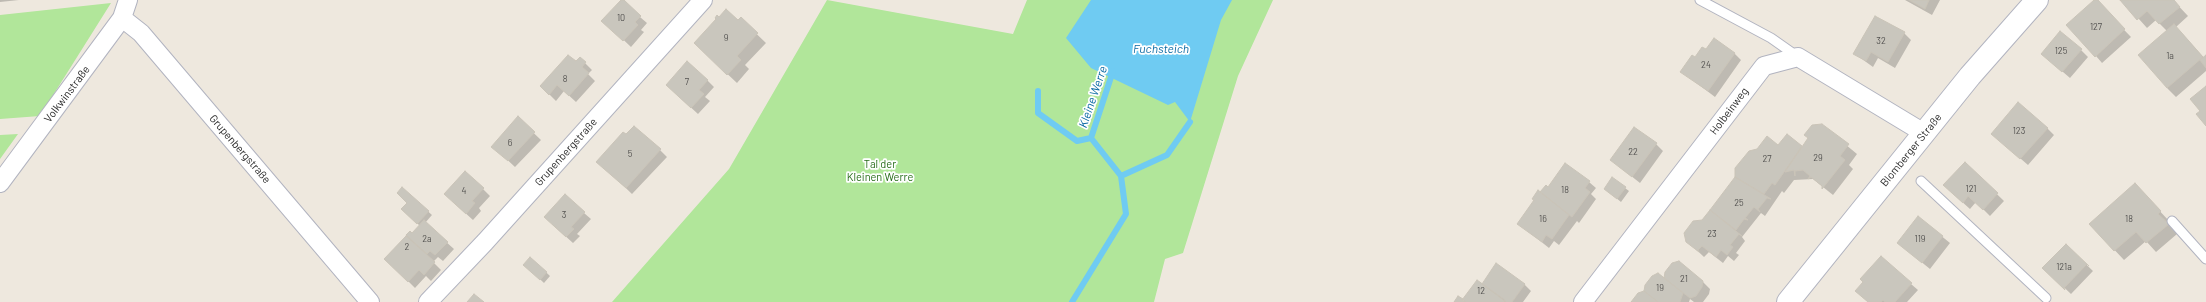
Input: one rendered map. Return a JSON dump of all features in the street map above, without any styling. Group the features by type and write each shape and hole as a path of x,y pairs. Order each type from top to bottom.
{"street":[{"name":"Volkwinstraße","path":"0,183 122,18 128,0"},
{"name":"Grupenbergstraße","path":"428,302 704,0"},
{"name":"Blomberger Straße","path":"1788,302 2031,3"},
{"name":"Grupenbergstraße","path":"122,18 141,33 370,302"},
{"path":"1798,57 1924,133"},
{"name":"Holbeinweg","path":"1583,302 1764,66 1798,57"}],"lane":[{"path":"1700,0 1771,38 1798,57"},
{"path":"1921,181 2046,298"},
{"path":"2172,222 2206,259"}],"green space":[{"name":"Tal der Kleinen Werre","path":"827,0 1013,34 1027,0 1273,0 1238,76 1183,253 1165,259 1154,302 612,302 729,169"},
{"path":"111,3 40,116 0,119 0,15"},
{"path":"18,134 0,159 0,135"}],"water":[{"name":"Fuchsteich","path":"1091,0 1232,0 1221,20 1190,122 1175,102 1168,105 1091,68 1066,38"}],"building":[{"path":"621,0 624,0 641,16 635,22 638,25 623,41 601,21"},
{"path":"1909,0 1929,0 1925,9"},
{"path":"2094,0 2098,0 2125,29 2095,57 2066,25"},
{"path":"2120,0 2174,0 2180,7 2159,24 2147,11 2137,20"},
{"path":"726,9 738,20 741,17 758,33 737,56 741,60 727,75 694,43 716,19 715,18 717,15 719,17"},
{"path":"1875,16 1905,32 1888,62 1871,52 1866,61 1853,54"},
{"path":"2174,24 2203,57 2167,88 2138,55"},
{"path":"2060,31 2082,49 2062,72 2041,54"},
{"path":"1714,38 1735,53 1708,91 1680,72 1692,55 1695,57 1702,47 1706,49"},
{"path":"568,55 576,61 580,57 586,62 582,67 589,73 569,96 557,85 549,95 540,86"},
{"path":"2206,55 2206,68 2200,60"},
{"path":"687,61 708,80 699,90 704,94 691,108 666,85"},
{"path":"2206,86 2206,126 2196,114 2200,111 2190,99"},
{"path":"2018,102 2048,128 2020,159 1991,134"},
{"path":"518,116 535,132 508,161 491,147"},
{"path":"1822,124 1849,144 1840,156 1845,160 1822,189 1822,186 1811,177 1808,179 1810,176 1803,170 1795,171 1795,176 1794,170 1785,172 1808,138 1804,135 1812,125"},
{"path":"634,126 661,149 626,188 596,162 623,132 626,134"},
{"path":"1634,127 1657,143 1632,177 1610,160"},
{"path":"1787,134 1802,146 1775,185 1772,183 1764,194 1735,177 1735,168 1749,151 1757,149 1767,136 1778,145"},
{"path":"1965,162 1998,193 1983,210 1968,196 1963,203 1943,185"},
{"path":"1565,163 1590,181 1585,188 1590,192 1572,217 1540,192 1546,185 1548,187"},
{"path":"465,171 484,188 472,201 475,203 466,214 444,194"},
{"path":"1612,177 1626,187 1617,199 1604,189"},
{"path":"1735,177 1771,199 1767,198 1758,209 1760,212 1754,207 1745,218 1748,220 1744,219 1736,230 1710,210"},
{"path":"2135,183 2161,211 2158,214 2169,224 2146,243 2136,232 2114,251 2089,224"},
{"path":"402,187 429,211 417,224 401,209 407,203 397,193"},
{"path":"1538,190 1569,215 1552,239 1546,235 1542,242 1517,224 1534,200 1532,199"},
{"path":"565,194 585,212 571,227 574,229 566,237 544,217"},
{"path":"1710,210 1742,236 1739,234 1730,245 1733,247 1727,255 1721,250 1716,257 1702,246 1698,250 1699,252 1686,242 1684,233 1693,221 1702,220"},
{"path":"1918,216 1943,236 1922,263 1897,243"},
{"path":"424,220 448,242 435,255 430,251 427,254 406,235 410,231 412,233"},
{"path":"406,236 435,262 424,275 419,270 408,282 384,259"},
{"path":"2066,244 2087,264 2064,288 2065,290 2042,268"},
{"path":"1881,256 1912,283 1895,302 1885,302 1883,300 1881,302 1868,302 1855,291 1863,282 1860,279"},
{"path":"530,257 547,272 540,280 523,265"},
{"path":"1679,261 1703,281 1702,287 1696,296 1690,298 1664,278 1665,272 1672,263"},
{"path":"1496,263 1525,284 1512,302 1506,302 1482,284"},
{"path":"1658,273 1683,293 1680,302 1658,302 1644,291 1645,285 1652,276"},
{"path":"1477,280 1505,300 1504,302 1465,302 1462,300"},
{"path":"1644,291 1658,302 1631,302 1638,293"},
{"path":"474,294 484,302 467,302"},
{"path":"1458,296 1463,299 1465,302 1454,302"}],"waterway":[{"name":"Kleine Werre","path":"1072,302 1126,214 1121,176 1091,138 1113,71"},
{"path":"1038,91 1038,113 1077,141 1091,138"},
{"path":"1121,176 1167,155 1190,122"}]}
